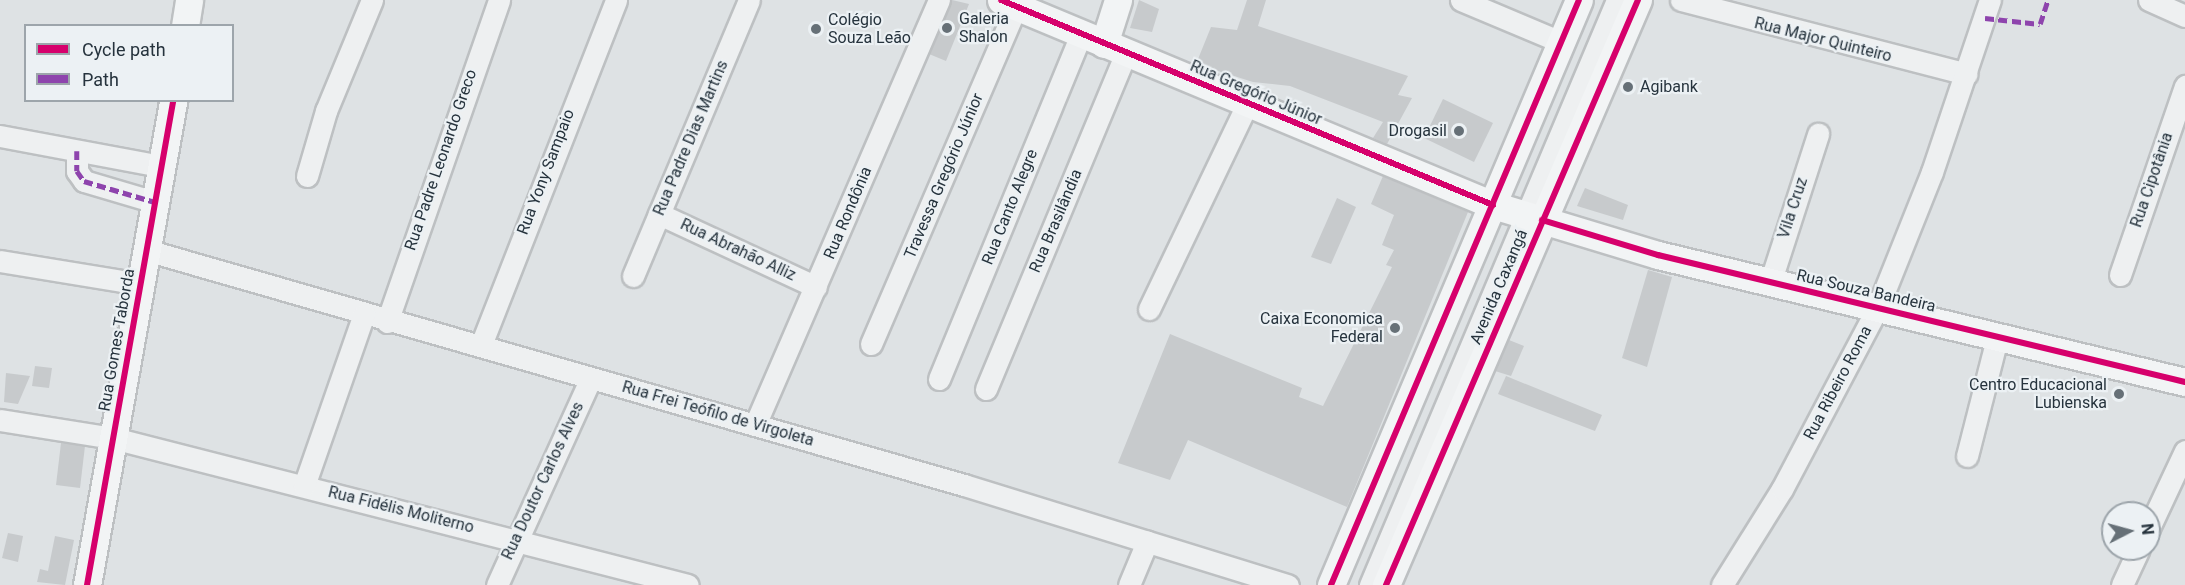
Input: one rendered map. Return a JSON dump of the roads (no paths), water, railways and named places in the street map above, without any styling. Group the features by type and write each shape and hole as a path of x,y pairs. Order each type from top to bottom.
{"main road":[{"path":"186,24 189,0"},
{"path":"1104,44 1118,0"},
{"name":"Avenida Caxangá","path":"1386,585 1515,212 1561,42 1579,0"},
{"name":"Avenida Caxangá","path":"1331,585 1515,212 1638,0"},
{"name":"Rua Gregório Júnior","path":"1009,4 1247,104 1515,212"},
{"name":"Rua Gomes Taborda","path":"87,585 173,102"},
{"name":"Rua Souza Bandeira","path":"1515,212 1770,283 2185,382"}],"street":[{"path":"307,176 326,111 372,0"},
{"name":"Rua Padre Leonardo Greco","path":"387,322 499,0"},
{"name":"Rua Yony Sampaio","path":"481,345 616,0"},
{"name":"Rua Padre Dias Martins","path":"633,276 749,0"},
{"name":"Rua Rondônia","path":"755,425 939,0"},
{"path":"1461,0 1561,42"},
{"path":"1370,585 1515,212 1592,0"},
{"path":"1343,585 1515,212 1617,0"},
{"name":"Rua Major Quinteiro","path":"1681,0 1967,74"},
{"name":"Rua Ribeiro Roma","path":"1722,585 1782,489 1878,307 1967,74 1990,0"},
{"path":"2149,0 2185,16"},
{"name":"Travessa Gregório Júnior","path":"871,344 1009,4"},
{"name":"Rua Canto Alegre","path":"939,379 1104,44"},
{"name":"Rua Brasilândia","path":"986,389 1104,44"},
{"name":"Rua Cipotânia","path":"2120,275 2185,86"},
{"path":"1149,309 1247,104"},
{"name":"Vila Cruz","path":"1770,283 1818,134"},
{"path":"0,136 161,166"},
{"path":"77,151 77,171 84,181 155,202"},
{"name":"Rua Abrahão Alliz","path":"659,214 816,287"},
{"name":"Rua Frei Teófilo de Virgoleta","path":"146,250 387,322 481,345 755,425 1288,585"},
{"path":"0,261 140,284"},
{"path":"304,486 364,314"},
{"path":"1967,456 1997,338"},
{"name":"Rua Doutor Carlos Alves","path":"496,585 591,378"},
{"name":"Rua Fidélis Moliterno","path":"0,420 114,438 516,538 676,583"},
{"path":"2161,502 2185,451"},
{"path":"1129,585 1147,542"},
{"path":"2122,585 2133,561"}],"place":[{"name":"Galeria Shalon","path":"947,28"},
{"name":"Colégio Souza Leão","path":"816,29"},
{"name":"Agibank","path":"1628,87"},
{"name":"Drogasil","path":"1459,131"},
{"name":"Caixa Economica Federal","path":"1395,328"},
{"name":"Centro Educacional Lubienska","path":"2119,394"}]}
